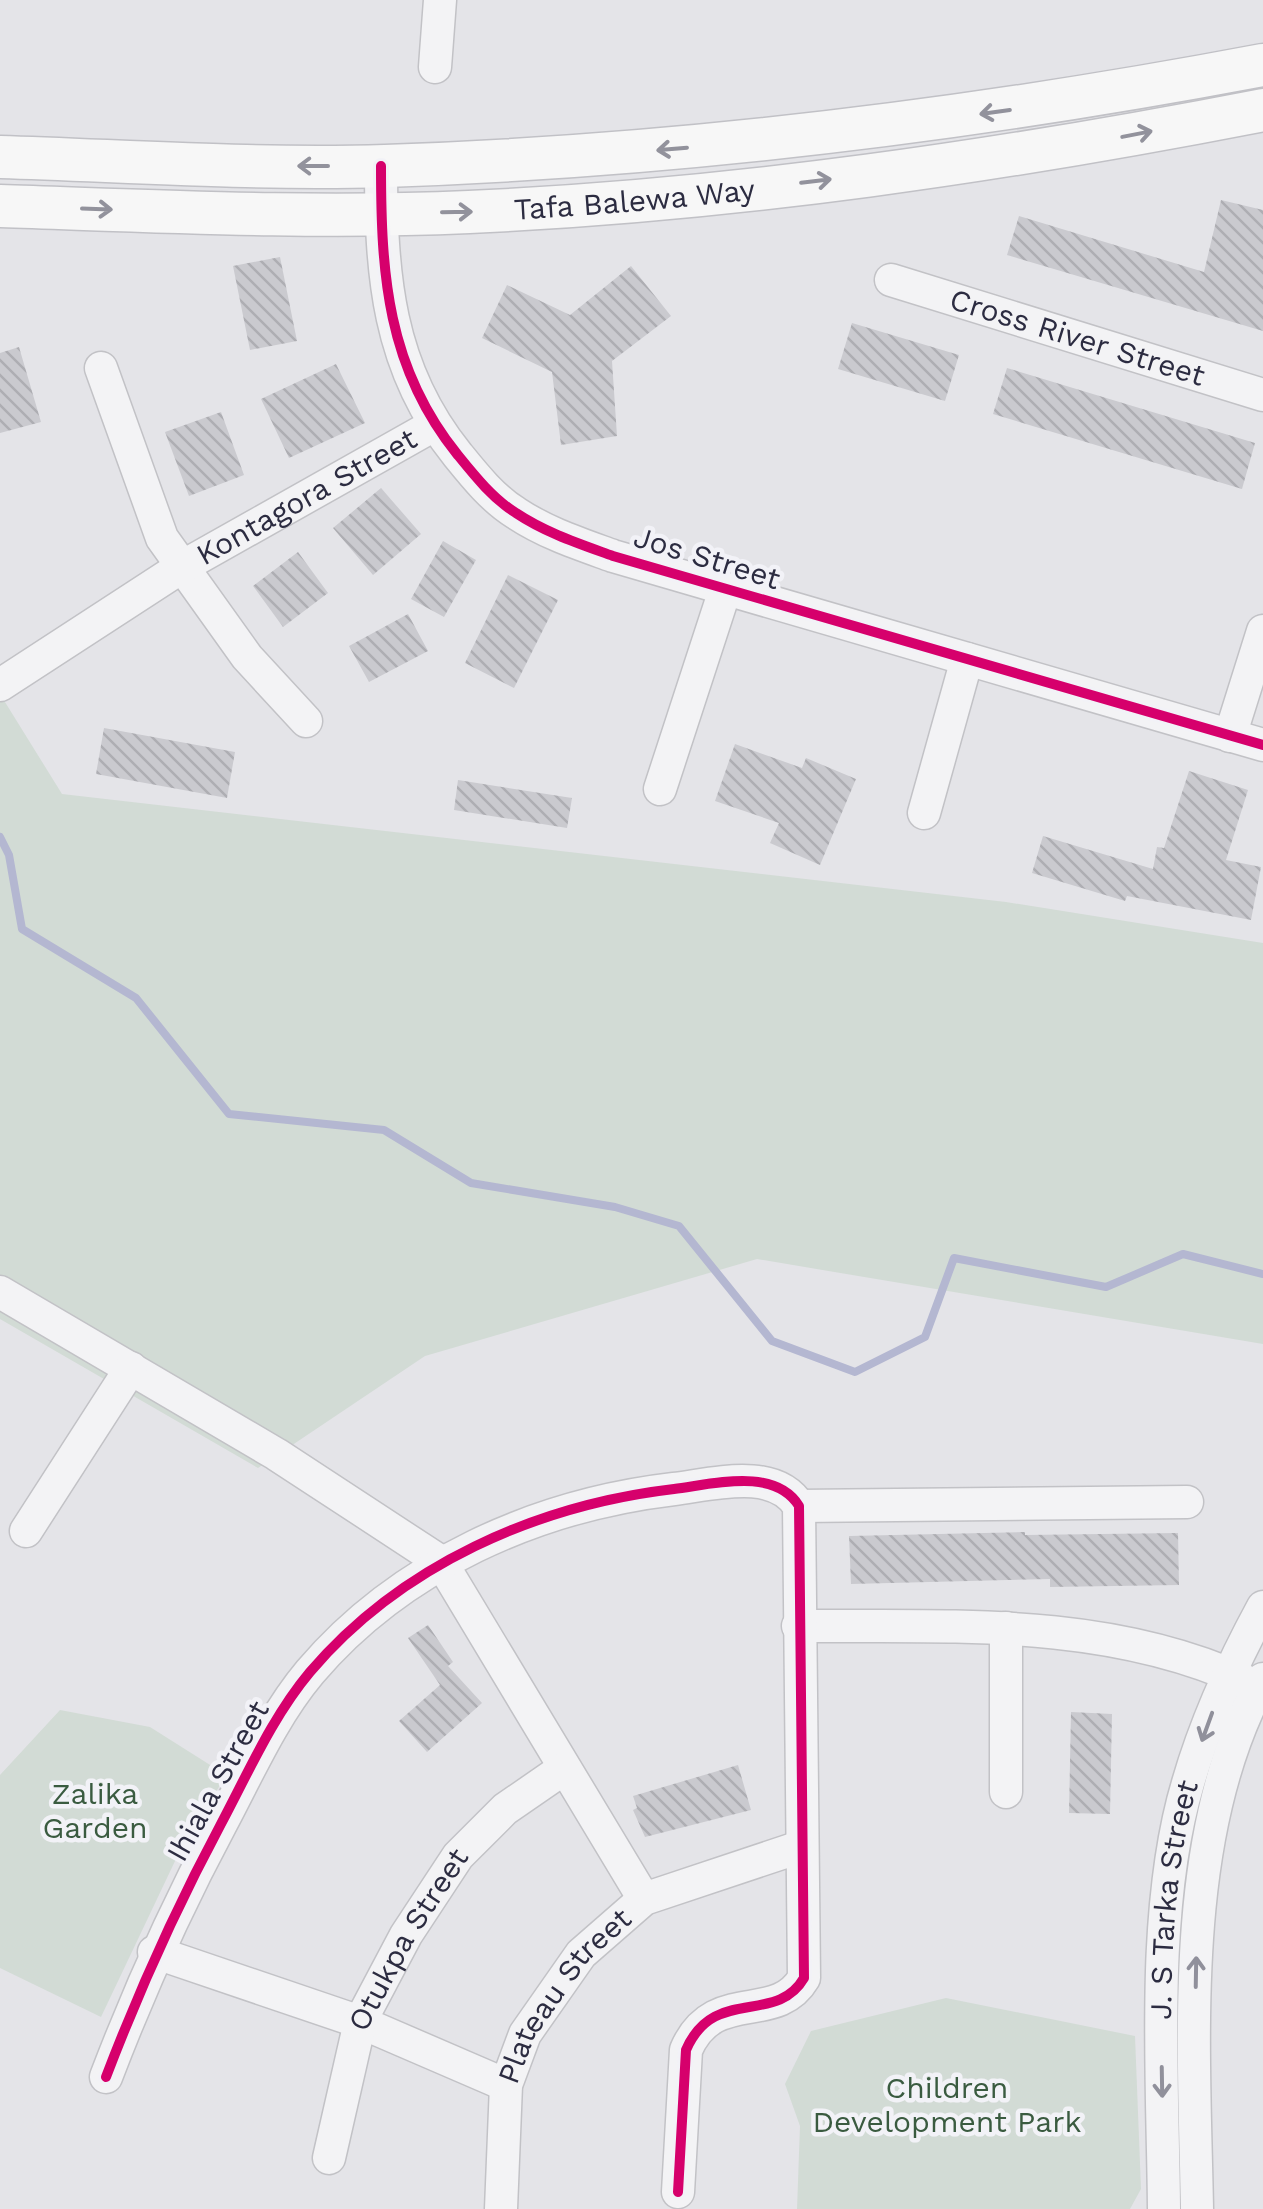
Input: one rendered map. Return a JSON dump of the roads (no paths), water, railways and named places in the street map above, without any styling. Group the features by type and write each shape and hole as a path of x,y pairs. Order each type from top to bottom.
{"main road":[{"name":"Tafa Balewa Way","path":"0,158 381,166 568,158 879,129 1067,102 1263,64"},
{"name":"Tafa Balewa Way","path":"0,206 381,213 578,206 735,191 1069,148 1263,110"}],"street":[{"path":"435,67 440,0"},
{"name":"Jos Street","path":"381,166 388,306 405,370 434,425 476,478 513,512 599,551 1263,745"},
{"name":"Cross River Street","path":"891,280 1263,395"},
{"path":"101,368 146,500 180,568 247,657 306,722"},
{"name":"Kontagora Street","path":"0,686 180,568 434,425"},
{"path":"660,789 725,590"},
{"path":"1230,736 1263,631"},
{"path":"924,813 966,659"},
{"path":"0,1292 276,1454 440,1562 644,1900"},
{"path":"26,1530 131,1368"},
{"name":"Ihiala Street","path":"106,2077 154,1952 272,1727 310,1672 384,1603 440,1562 580,1505 630,1494 773,1482 790,1491 799,1506"},
{"path":"678,2192 686,2050 694,2032 707,2018 734,2006 780,2001 796,1992 804,1978 799,1506 1187,1502"},
{"name":"J. S Tarka Street","path":"1164,2209 1161,2038 1175,1847 1186,1786 1228,1673 1263,1607"},
{"path":"798,1626 1006,1628 1119,1642 1260,1683"},
{"path":"1006,1628 1006,1792"},
{"name":"J. S Tarka Street","path":"1197,2209 1196,1955 1220,1793 1260,1683"},
{"name":"Otukpa Street","path":"330,2158 360,2022 406,1935 458,1856 504,1809 563,1769"},
{"name":"Plateau Street","path":"501,2209 506,2085 525,2034 553,1989 613,1923 644,1900 800,1847"},
{"path":"154,1952 360,2022 506,2085"}],"waterway":[{"path":"0,837 9,855 22,929 136,998 229,1114 384,1130 471,1183 615,1207 679,1226 772,1341 855,1372 925,1337 954,1258 1106,1287 1183,1254 1263,1274"}],"park label":[{"name":"Zalika Garden","path":"95,1811"},
{"name":"Children Development Park","path":"947,2105"}]}
